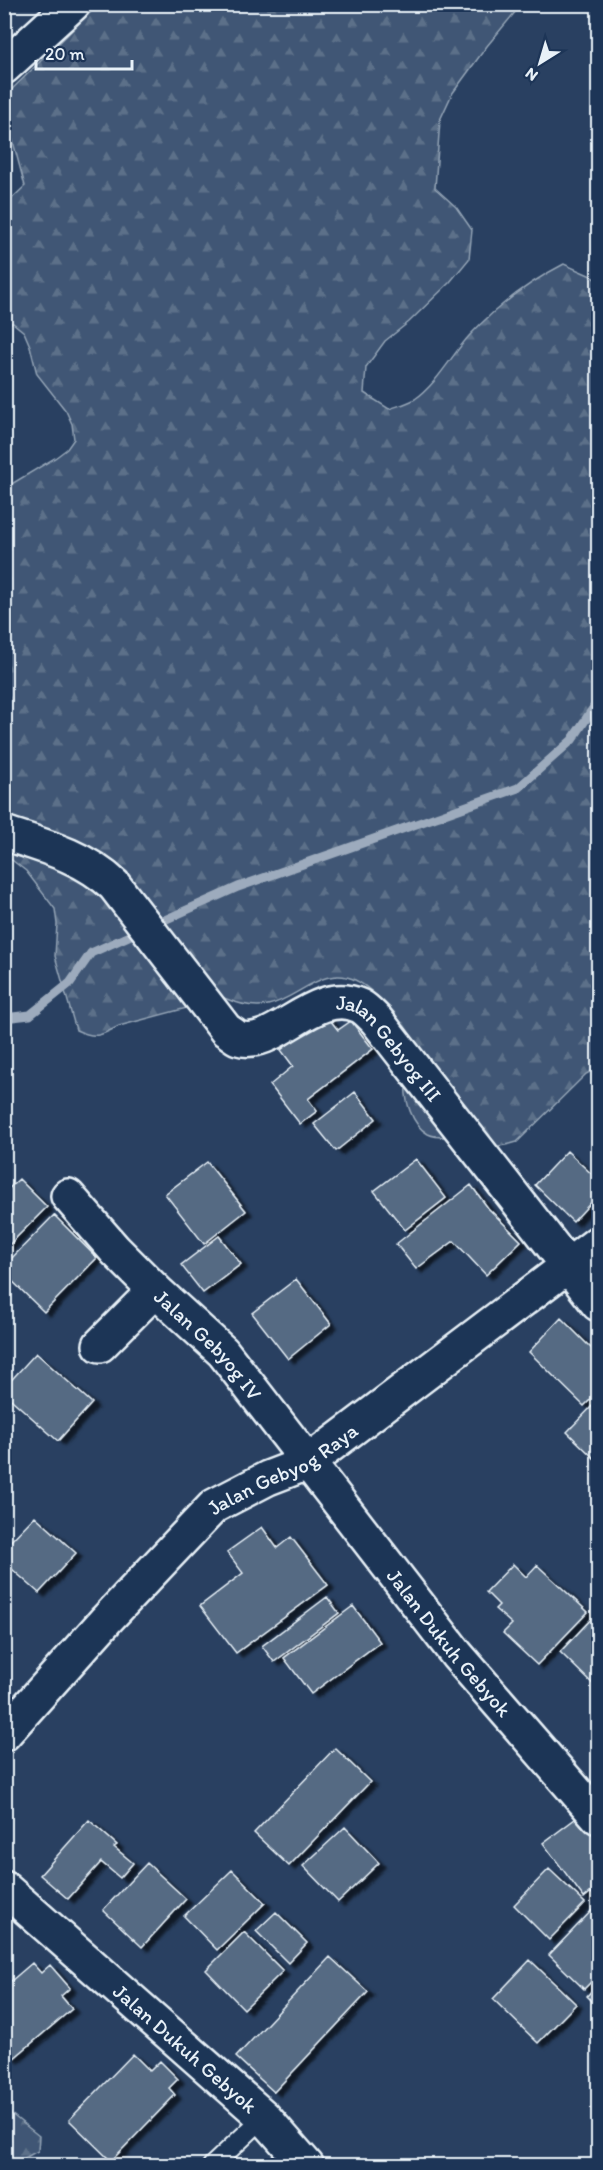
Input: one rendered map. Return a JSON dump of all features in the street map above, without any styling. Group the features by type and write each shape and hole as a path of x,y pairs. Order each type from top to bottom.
{"street":[{"path":"4,67 73,4"},
{"name":"Jalan Gebyog III","path":"4,833 76,858 98,870 114,885 226,1030 237,1037 253,1039 317,1007 337,1001 361,1006 377,1021 567,1266"},
{"path":"68,1196 115,1250 155,1290"},
{"name":"Jalan Gebyog Raya","path":"4,1734 106,1620 214,1506 268,1478 307,1463 598,1243"},
{"path":"567,1266 598,1304"},
{"name":"Jalan Gebyog IV","path":"100,1345 155,1290 224,1352 307,1463"},
{"name":"Jalan Dukuh Gebyok","path":"307,1463 457,1655 598,1816"},
{"name":"Jalan Dukuh Gebyok","path":"4,1888 264,2117 308,2166"}],"lane":[{"path":"212,2166 264,2117"}],"green space":[{"path":"98,5 521,5 452,94 440,120 435,188 456,207 472,230 469,259 450,282 409,322 385,341 366,367 364,393 389,409 415,399 430,386 469,336 490,315 526,287 564,264 591,276 598,282 598,1068 586,1074 517,1142 494,1146 460,1138 432,1136 422,1130 413,1118 406,1096 406,1082 412,1050 404,1030 389,1007 360,983 345,977 333,976 322,979 279,1002 268,1005 246,1005 224,998 119,1026 98,1035 88,1035 76,1030 55,956 57,924 55,909 26,871 4,854 5,488 55,458 67,449 74,439 72,424 66,411 37,374 24,332 13,323 5,323 5,205 25,186 5,112 5,96"},
{"path":"5,2109 39,2136 38,2151 9,2165 5,2165"}],"building":[{"path":"326,1015 338,1030 351,1021 373,1049 308,1099 317,1111 300,1124 270,1085 293,1066 281,1050"},
{"path":"355,1092 376,1119 336,1151 314,1124"},
{"path":"567,1151 598,1180 598,1195 573,1222 535,1185"},
{"path":"416,1159 446,1198 405,1230 374,1191"},
{"path":"207,1162 246,1211 204,1244 165,1194"},
{"path":"19,1179 47,1207 4,1250 4,1193"},
{"path":"471,1185 488,1208 521,1241 486,1275 454,1241 416,1269 396,1244"},
{"path":"54,1215 97,1258 44,1312 4,1273 4,1266"},
{"path":"219,1236 241,1264 203,1293 181,1265"},
{"path":"296,1279 331,1324 288,1359 252,1313"},
{"path":"561,1318 598,1355 598,1392 584,1406 529,1352"},
{"path":"36,1353 92,1403 58,1441 4,1393 4,1388"},
{"path":"598,1400 598,1462 567,1432"},
{"path":"35,1516 76,1553 39,1593 4,1562 4,1548"},
{"path":"262,1527 277,1548 291,1537 328,1585 236,1653 200,1606 243,1573 227,1552"},
{"path":"513,1564 526,1577 537,1565 588,1612 537,1665 503,1633 512,1624 495,1609 499,1605 486,1592"},
{"path":"327,1597 339,1613 274,1662 262,1646"},
{"path":"353,1606 380,1642 311,1694 284,1658"},
{"path":"598,1612 598,1689 560,1652"},
{"path":"335,1748 370,1782 289,1866 254,1833"},
{"path":"583,1813 598,1833 598,1897 596,1899 591,1892 584,1898 543,1843"},
{"path":"89,1820 117,1845 114,1847 133,1863 120,1878 101,1862 68,1899 40,1875"},
{"path":"345,1827 379,1863 338,1902 303,1866"},
{"path":"147,1863 186,1899 142,1947 103,1910"},
{"path":"549,1869 585,1903 549,1940 514,1905"},
{"path":"232,1870 265,1903 217,1950 184,1916"},
{"path":"598,1904 598,1975 584,1989 549,1955"},
{"path":"276,1912 307,1943 288,1963 256,1931"},
{"path":"244,1932 283,1971 244,2009 206,1970"},
{"path":"330,1957 368,1992 274,2092 236,2057"},
{"path":"530,1960 576,2004 538,2043 493,1999"},
{"path":"32,1963 41,1973 50,1965 70,1988 61,1996 72,2009 13,2059 4,2049 4,1987"},
{"path":"598,1984 598,2007 587,1996"},
{"path":"133,2054 150,2071 160,2061 178,2079 169,2088 175,2095 111,2161 69,2120"}],"waterway":[{"path":"4,1018 30,1015 70,983 91,953 238,887 518,788 572,740 598,701"}]}
